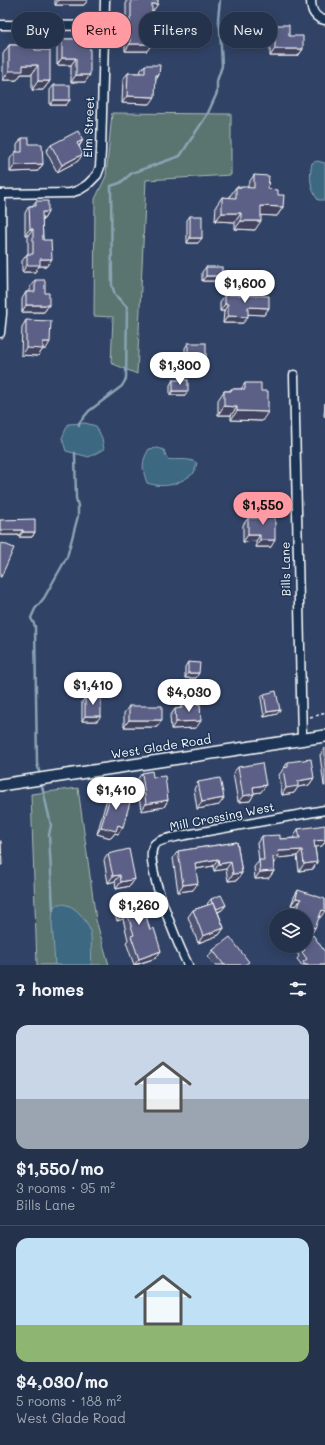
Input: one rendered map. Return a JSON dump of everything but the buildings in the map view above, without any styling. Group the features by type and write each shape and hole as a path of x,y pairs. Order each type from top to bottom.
{"main road":[{"name":"West Glade Road","path":"0,785 325,736"}],"street":[{"name":"Elm Street","path":"104,12 105,0"},
{"path":"311,0 312,12 319,18 325,20"},
{"path":"0,25 72,26"},
{"name":"Elm Street","path":"1,194 70,193 87,186 97,175 100,167 101,151 103,48"},
{"path":"0,333 2,314 1,194"},
{"name":"Bills Lane","path":"294,375 302,739"},
{"name":"Mill Crossing West","path":"188,965 176,941 154,874 152,851 154,845 159,841 180,836 325,810"}],"path":[{"path":"308,717 320,715 325,712"}],"green space":[{"path":"112,113 231,114 231,175 146,180 137,374 111,363 113,317 94,316 95,199 106,176"},
{"path":"78,788 96,920 109,965 37,965 31,794"}],"water":[{"path":"317,161 325,163 325,200 318,200 315,196 310,178 312,163"},
{"path":"85,423 96,426 102,438 104,449 89,457 66,451 62,438 68,424"},
{"path":"158,448 164,450 167,459 190,460 197,463 194,473 178,483 160,486 147,483 143,470 145,458 149,449"},
{"path":"57,904 74,908 86,923 91,933 92,965 55,965 52,923 53,908"}],"waterway":[{"path":"79,426 79,423 89,411 122,386 126,379 127,307 115,295 112,285 111,186 120,183 132,173 180,156 207,115 217,93 217,81 222,66 220,28 218,19 220,0"},
{"path":"39,771 37,763 35,626 31,618 67,557 78,516 75,453"},
{"path":"42,786 51,825 49,835 53,910"}]}
